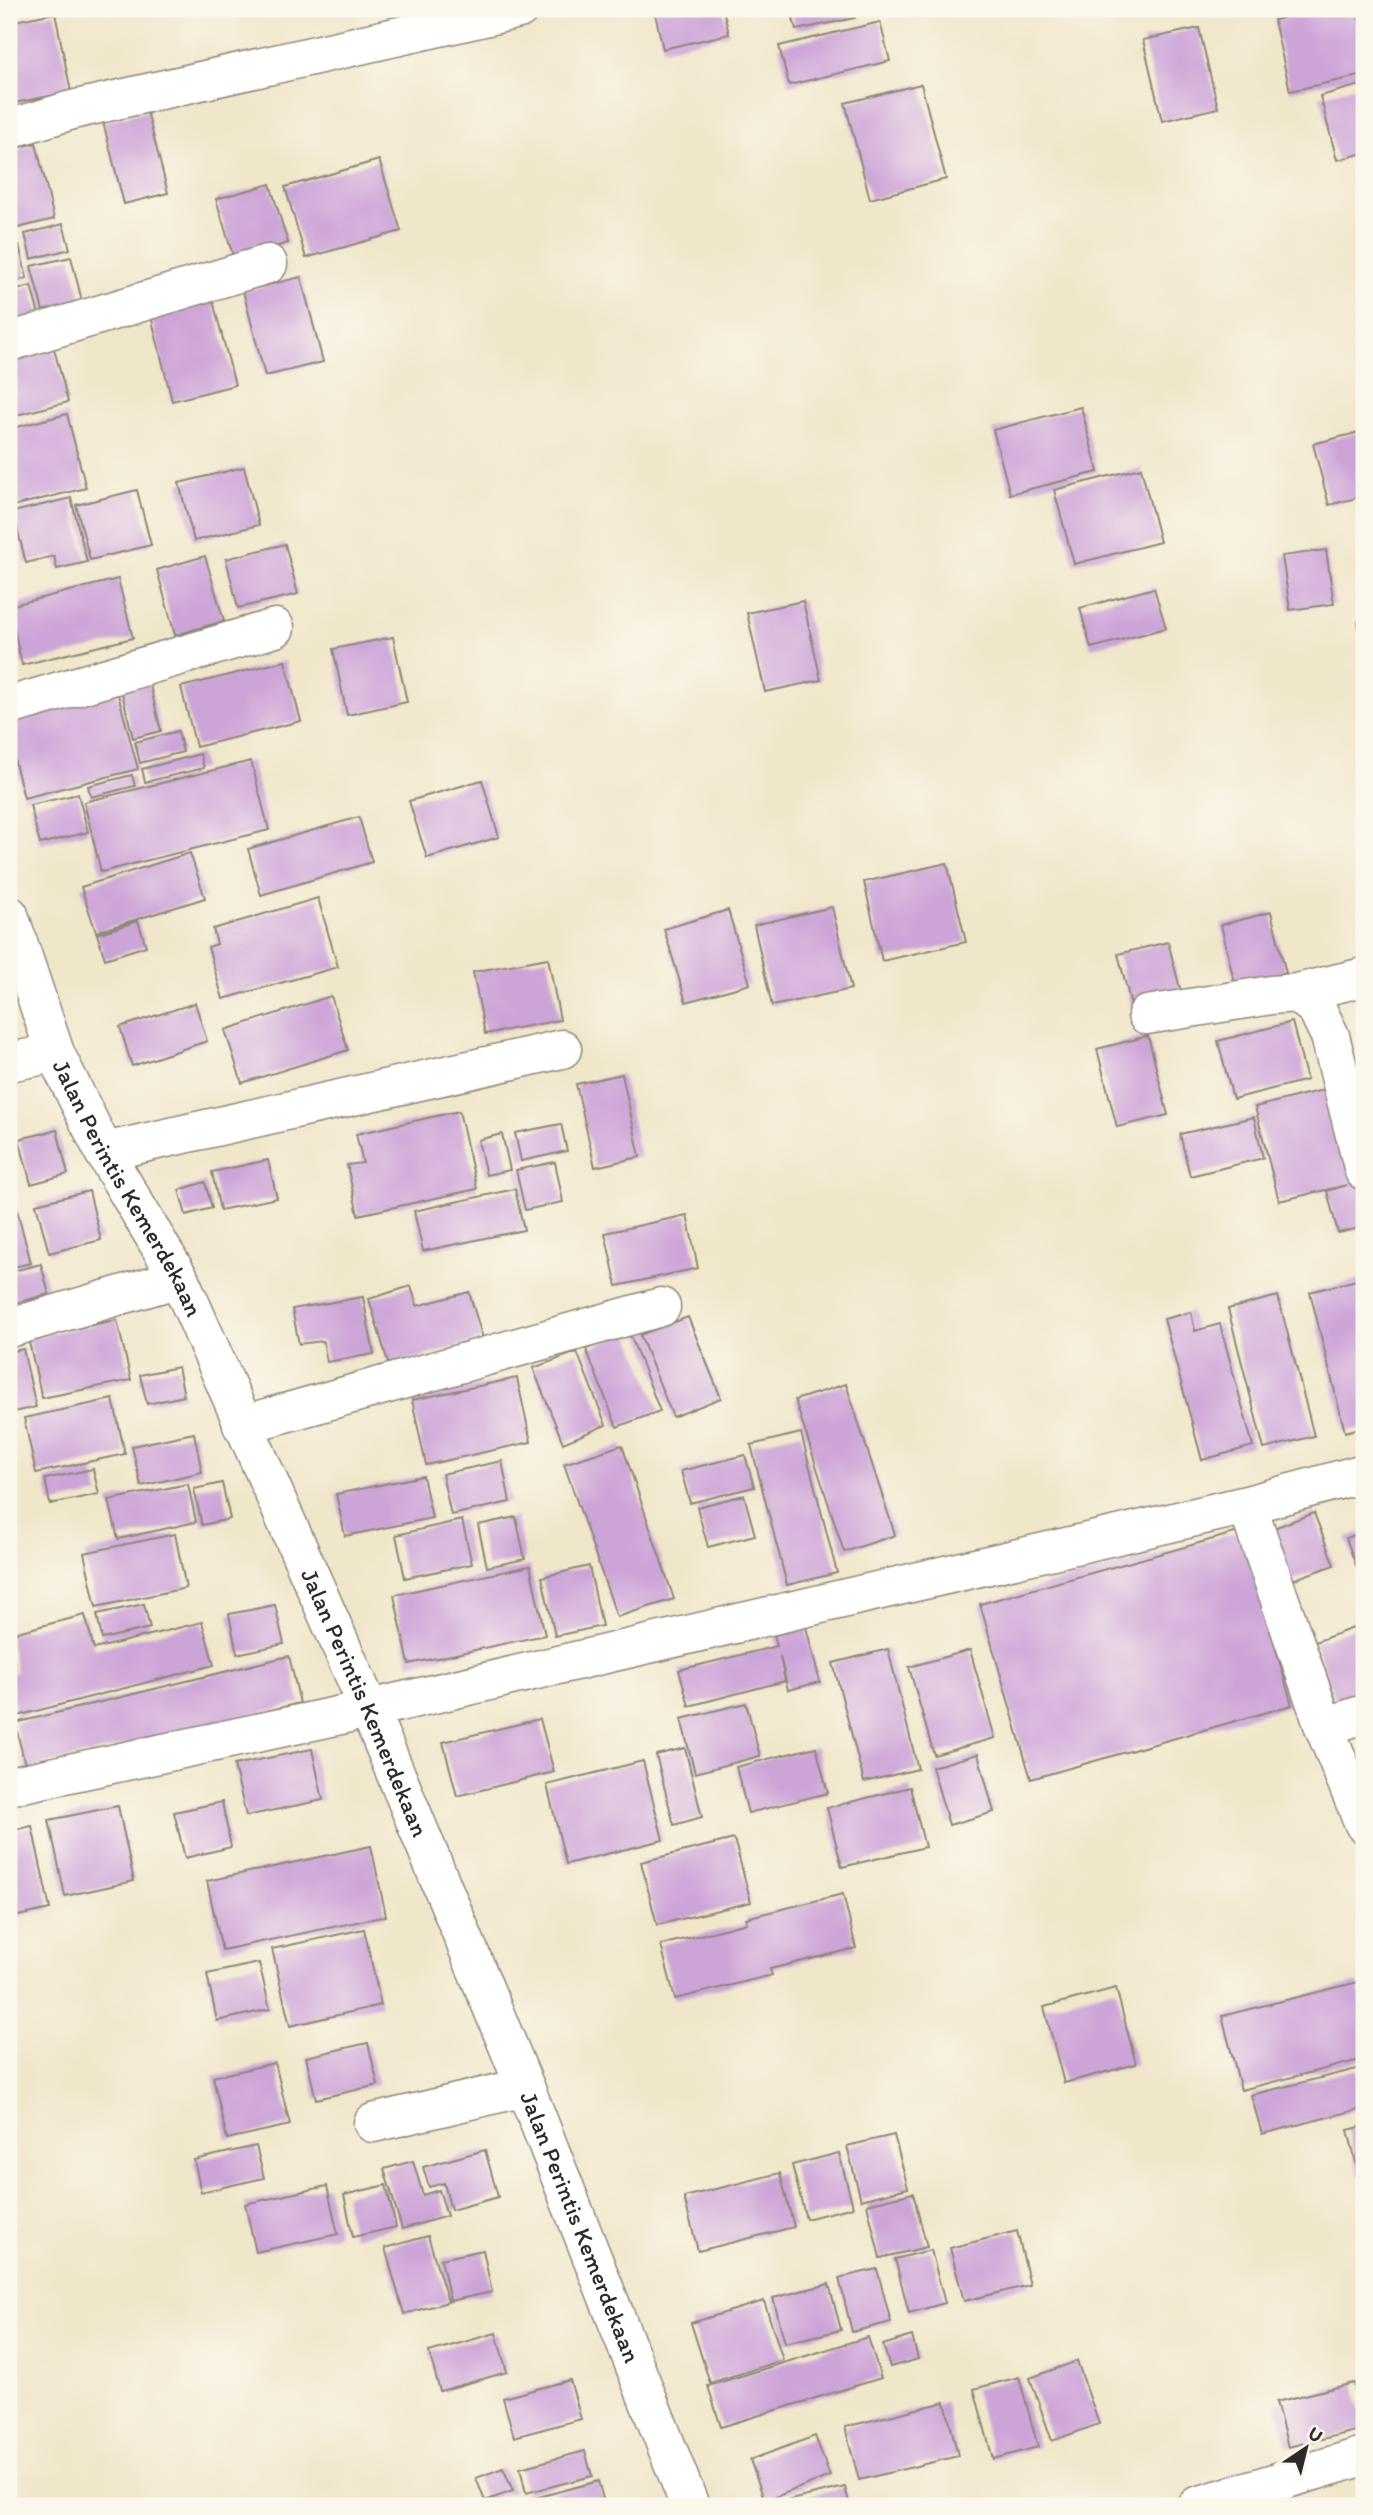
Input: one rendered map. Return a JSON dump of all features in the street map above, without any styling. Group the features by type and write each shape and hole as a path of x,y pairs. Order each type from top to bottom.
{"street":[{"path":"9,129 72,110 519,9"},
{"path":"9,342 268,264"},
{"path":"9,706 275,628"},
{"name":"Jalan Perintis Kemerdekaan","path":"9,915 55,1053 104,1152 179,1278 369,1709 525,2087 690,2506"},
{"path":"1147,1016 1297,993 1364,977"},
{"path":"1297,993 1317,1009 1330,1036 1363,1160"},
{"path":"104,1152 562,1049"},
{"path":"9,1062 55,1053"},
{"path":"9,1328 179,1278"},
{"path":"242,1425 661,1307"},
{"path":"9,1786 369,1709 1247,1505 1364,1473"},
{"path":"1247,1505 1324,1727 1364,1824"},
{"path":"1324,1727 1364,1714"},
{"path":"373,2123 525,2087"},
{"path":"1196,2506 1364,2456"}],"building":[{"path":"654,9 723,9 729,34 663,49"},
{"path":"791,9 853,9 855,18 796,30"},
{"path":"1324,9 1357,9 1364,42 1364,75 1290,91 1274,20"},
{"path":"55,13 71,92 9,104 9,22"},
{"path":"880,22 890,61 789,85 779,46"},
{"path":"1199,28 1218,108 1162,121 1143,40"},
{"path":"921,84 946,179 870,199 845,103"},
{"path":"1364,84 1364,153 1337,160 1320,96"},
{"path":"147,111 168,193 124,204 103,122"},
{"path":"36,143 54,219 14,229 9,209 9,150"},
{"path":"379,160 401,231 306,258 285,187"},
{"path":"270,184 288,243 234,259 216,199"},
{"path":"63,224 70,249 31,259 25,234"},
{"path":"19,245 27,278 9,283 9,248"},
{"path":"71,257 82,301 43,311 31,266"},
{"path":"301,277 323,362 265,376 243,291"},
{"path":"31,286 39,315 11,322 9,292"},
{"path":"213,301 235,385 172,401 151,316"},
{"path":"51,337 68,402 9,417 9,347"},
{"path":"1081,407 1098,472 1010,494 993,430"},
{"path":"67,414 86,488 9,507 9,453 13,452 9,429"},
{"path":"1364,431 1364,496 1329,505 1313,444"},
{"path":"244,467 259,525 194,541 179,483"},
{"path":"1141,468 1160,542 1074,564 1054,490"},
{"path":"137,490 151,545 90,560 76,505"},
{"path":"71,498 87,562 57,569 54,556 26,563 13,512"},
{"path":"285,544 298,594 238,608 226,559"},
{"path":"1326,550 1334,604 1290,610 1282,556"},
{"path":"205,556 224,621 175,635 157,570"},
{"path":"118,579 133,638 22,665 9,606"},
{"path":"1154,588 1166,628 1091,648 1080,608"},
{"path":"803,601 821,680 765,692 747,613"},
{"path":"1364,621 1364,653 1363,654 1358,622"},
{"path":"393,637 407,702 347,715 333,649"},
{"path":"285,661 301,721 196,747 181,687"},
{"path":"149,681 161,731 133,738 121,689"},
{"path":"115,683 138,769 24,798 9,739 9,710"},
{"path":"178,731 183,752 140,763 135,742"},
{"path":"200,754 204,768 145,782 142,769"},
{"path":"251,761 269,830 101,872 84,802"},
{"path":"132,775 135,786 91,797 88,786"},
{"path":"482,780 499,837 427,858 409,801"},
{"path":"78,794 88,832 40,844 30,805"},
{"path":"359,817 372,862 261,895 248,849"},
{"path":"190,853 205,898 96,932 81,887"},
{"path":"947,863 966,942 882,961 864,882"},
{"path":"318,898 338,967 223,999 208,947 217,944 213,929"},
{"path":"832,907 851,989 772,1006 754,925"},
{"path":"728,910 750,984 686,1002 664,929"},
{"path":"1271,912 1286,973 1235,985 1221,925"},
{"path":"138,921 146,946 105,959 97,934"},
{"path":"1168,942 1182,996 1132,1009 1118,954"},
{"path":"548,958 560,1020 485,1034 473,972"},
{"path":"331,996 348,1050 242,1083 225,1030"},
{"path":"195,1003 207,1041 132,1066 120,1027"},
{"path":"1292,1022 1307,1080 1233,1099 1218,1041"},
{"path":"1148,1036 1168,1115 1117,1127 1097,1049"},
{"path":"622,1074 640,1157 595,1167 576,1084"},
{"path":"1327,1089 1364,1192 1364,1227 1338,1233 1327,1191 1347,1185 1279,1201 1255,1107"},
{"path":"459,1111 477,1189 358,1215 347,1165 363,1163 356,1134"},
{"path":"1254,1117 1263,1158 1190,1176 1180,1134"},
{"path":"561,1124 567,1151 521,1161 515,1133"},
{"path":"57,1130 68,1174 31,1184 19,1139"},
{"path":"502,1134 510,1170 486,1175 478,1140"},
{"path":"268,1160 277,1198 220,1210 212,1172"},
{"path":"555,1162 563,1202 525,1210 516,1170"},
{"path":"9,1180 31,1263 9,1268"},
{"path":"205,1182 212,1208 186,1215 179,1190"},
{"path":"515,1189 524,1230 423,1251 414,1211"},
{"path":"89,1191 101,1240 49,1253 36,1204"},
{"path":"687,1215 698,1268 617,1286 605,1233"},
{"path":"41,1264 49,1294 9,1305 9,1272"},
{"path":"1364,1278 1364,1427 1345,1432 1310,1292"},
{"path":"411,1286 417,1306 469,1292 483,1339 389,1366 369,1299"},
{"path":"1278,1296 1314,1436 1264,1449 1228,1309"},
{"path":"363,1297 374,1354 327,1362 323,1341 299,1344 292,1309"},
{"path":"1191,1312 1195,1331 1220,1324 1253,1446 1202,1460 1164,1319"},
{"path":"688,1317 721,1398 673,1417 640,1335"},
{"path":"117,1320 131,1380 42,1398 28,1338"},
{"path":"629,1332 660,1411 617,1427 586,1349"},
{"path":"23,1349 36,1407 9,1413 9,1352"},
{"path":"577,1352 606,1425 563,1443 533,1368"},
{"path":"178,1367 184,1396 147,1404 140,1375"},
{"path":"517,1378 531,1442 426,1465 412,1400"},
{"path":"846,1384 895,1535 844,1552 795,1400"},
{"path":"113,1399 125,1454 36,1473 24,1418"},
{"path":"194,1433 202,1472 141,1486 132,1446"},
{"path":"801,1433 837,1573 787,1585 751,1445"},
{"path":"622,1445 674,1599 617,1617 564,1464"},
{"path":"745,1455 754,1487 690,1503 681,1471"},
{"path":"502,1461 510,1502 451,1515 442,1474"},
{"path":"93,1469 99,1494 50,1504 45,1479"},
{"path":"423,1476 432,1518 345,1536 336,1494"},
{"path":"222,1483 230,1519 202,1525 194,1489"},
{"path":"188,1484 196,1522 118,1539 109,1500"},
{"path":"744,1495 755,1535 708,1547 697,1507"},
{"path":"1314,1513 1334,1565 1287,1582 1268,1530"},
{"path":"516,1517 525,1559 487,1567 478,1525"},
{"path":"462,1520 472,1564 405,1578 396,1535"},
{"path":"1242,1531 1292,1705 1031,1779 980,1604"},
{"path":"1364,1532 1364,1587 1346,1538"},
{"path":"175,1534 186,1588 96,1607 84,1553"},
{"path":"530,1566 545,1635 409,1664 394,1595"},
{"path":"589,1566 602,1626 555,1636 542,1577"},
{"path":"144,1604 150,1628 102,1639 97,1614"},
{"path":"275,1605 284,1644 237,1654 229,1614"},
{"path":"85,1615 94,1649 202,1622 214,1665 17,1716 9,1684 9,1674 16,1672 9,1634"},
{"path":"1364,1624 1364,1700 1339,1709 1315,1642"},
{"path":"806,1627 820,1682 788,1690 780,1656 785,1681 689,1706 679,1670 777,1646 774,1635"},
{"path":"888,1649 918,1769 864,1782 833,1663"},
{"path":"970,1650 995,1738 934,1755 909,1667"},
{"path":"289,1656 300,1703 26,1769 15,1723"},
{"path":"746,1703 760,1756 695,1773 681,1719"},
{"path":"540,1719 554,1772 457,1796 443,1742"},
{"path":"816,1747 828,1793 748,1813 736,1767"},
{"path":"685,1748 702,1817 674,1825 656,1755"},
{"path":"312,1749 323,1800 246,1816 234,1765"},
{"path":"978,1754 994,1812 949,1825 932,1767"},
{"path":"643,1761 663,1840 566,1864 547,1785"},
{"path":"910,1787 925,1847 842,1867 827,1808"},
{"path":"222,1802 231,1847 185,1858 174,1812"},
{"path":"118,1806 134,1881 65,1896 49,1820"},
{"path":"32,1826 50,1909 9,1918 9,1831"},
{"path":"734,1839 751,1902 657,1925 641,1862"},
{"path":"371,1846 386,1916 222,1950 207,1881"},
{"path":"843,1894 856,1948 770,1969 772,1975 675,1999 661,1945 747,1923 746,1918"},
{"path":"364,1929 381,2005 290,2026 272,1949"},
{"path":"259,1963 270,2009 217,2021 207,1974"},
{"path":"1358,1982 1364,2007 1364,2059 1241,2090 1222,2016"},
{"path":"1116,1988 1136,2064 1064,2083 1044,2007"},
{"path":"368,2043 378,2085 316,2099 306,2057"},
{"path":"275,2063 290,2125 227,2139 213,2077"},
{"path":"1357,2069 1364,2096 1364,2108 1262,2134 1251,2095"},
{"path":"1364,2126 1364,2174 1359,2175 1348,2130"},
{"path":"894,2135 908,2188 861,2200 847,2146"},
{"path":"256,2146 264,2178 201,2192 194,2160"},
{"path":"485,2150 498,2197 451,2210 444,2183 429,2187 423,2167"},
{"path":"839,2153 853,2207 806,2219 792,2165"},
{"path":"413,2161 423,2195 439,2190 447,2216 402,2229 384,2169"},
{"path":"780,2173 794,2227 698,2251 684,2197"},
{"path":"386,2185 396,2227 353,2237 344,2195"},
{"path":"327,2186 338,2234 256,2252 245,2204"},
{"path":"913,2193 927,2247 880,2258 867,2204"},
{"path":"1017,2231 1030,2285 964,2301 950,2248"},
{"path":"428,2236 448,2302 404,2314 385,2248"},
{"path":"483,2250 492,2292 450,2301 441,2259"},
{"path":"931,2250 945,2303 909,2313 895,2259"},
{"path":"877,2269 891,2322 852,2332 839,2278"},
{"path":"829,2284 841,2330 785,2343 773,2298"},
{"path":"764,2301 783,2360 710,2383 691,2323"},
{"path":"496,2333 507,2372 440,2391 429,2352"},
{"path":"912,2336 918,2359 890,2367 883,2345"},
{"path":"868,2337 881,2378 721,2427 708,2386"},
{"path":"1077,2361 1099,2424 1052,2441 1030,2378"},
{"path":"1019,2377 1038,2447 993,2459 974,2389"},
{"path":"570,2380 581,2419 514,2437 503,2398"},
{"path":"1354,2383 1364,2429 1288,2447 1276,2402"},
{"path":"945,2402 958,2456 859,2480 845,2427"},
{"path":"815,2436 830,2476 765,2501 750,2460"},
{"path":"585,2451 592,2476 526,2493 520,2468"},
{"path":"503,2468 513,2491 485,2501 476,2478"},
{"path":"598,2481 605,2506 509,2506 509,2505"},
{"path":"845,2487 850,2506 769,2506 769,2505"}]}
